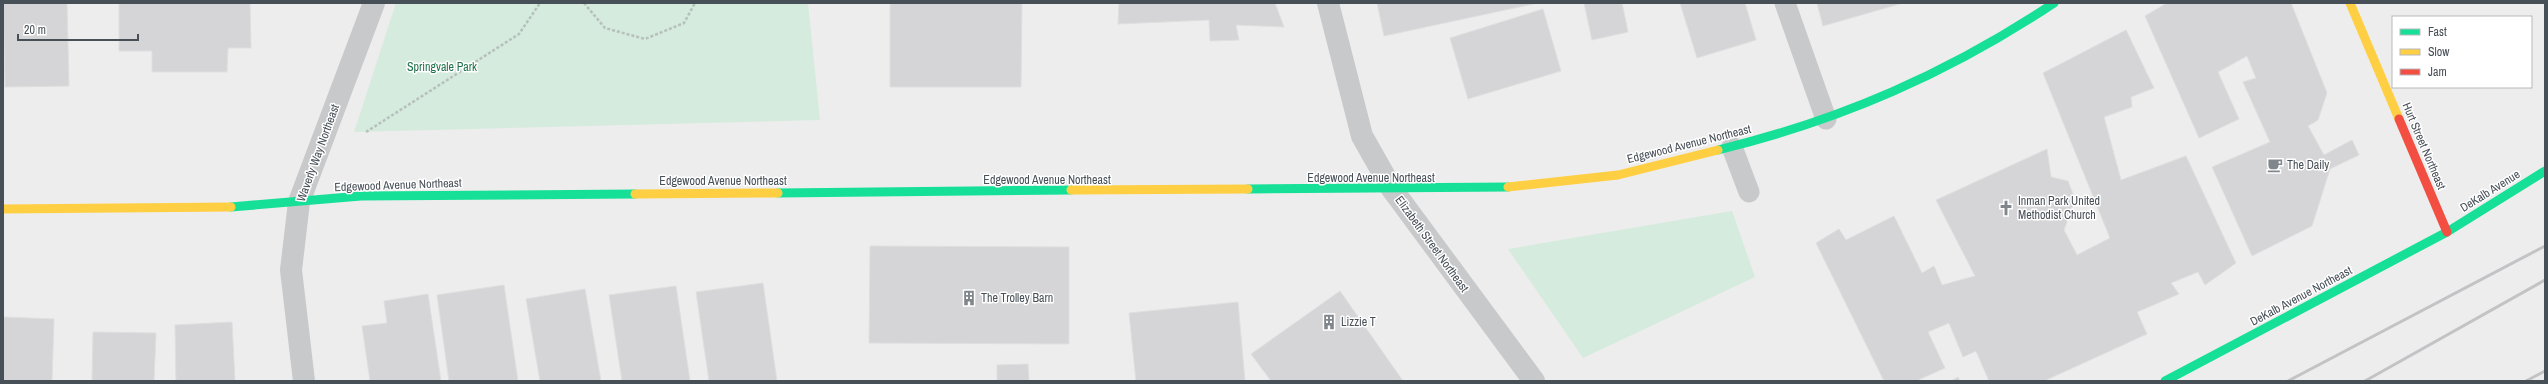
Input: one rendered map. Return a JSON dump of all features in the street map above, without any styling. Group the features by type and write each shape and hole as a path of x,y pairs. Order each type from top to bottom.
{"main road":[{"name":"Edgewood Avenue Northeast","path":"3,209 244,207 369,196 1504,187 1618,175 1732,146 1826,118 1928,77 2012,31 2054,3"},
{"name":"Hurt Street Northeast","path":"2350,3 2447,232"},
{"name":"DeKalb Avenue","path":"2447,232 2545,171"},
{"name":"DeKalb Avenue Northeast","path":"2165,381 2447,232"}],"street":[{"name":"Waverly Way Northeast","path":"304,381 291,270 299,202 374,3"},
{"name":"Elizabeth Street Northeast","path":"1328,3 1362,136 1392,189 1534,381"}],"lane":[{"path":"1785,3 1826,118"},
{"path":"1732,146 1749,192"}],"path":[{"path":"366,132 519,34 540,3"},
{"path":"584,3 604,28 645,39 684,24 695,3"}],"green space":[{"name":"Springvale Park","path":"396,3 808,3 820,120 354,132"},
{"path":"1732,211 1755,277 1583,358 1508,249"}],"building":[{"path":"3,3 67,3 69,86 5,87"},
{"path":"119,3 250,3 251,48 228,48 227,72 152,72 152,51 119,51"},
{"path":"890,3 1022,3 1021,87 890,87"},
{"path":"1119,3 1275,3 1284,27 1236,25 1239,40 1210,41 1209,20 1118,24"},
{"path":"1377,3 1538,3 1384,36"},
{"path":"1584,3 1622,3 1628,32 1592,40"},
{"path":"1680,3 1745,3 1756,40 1697,58"},
{"path":"1817,3 1903,3 1823,26"},
{"path":"2167,3 2291,3 2327,93 2318,120 2308,126 2324,155 2352,140 2359,155 2330,169 2312,226 2252,256 2212,167 2270,142 2243,82 2256,78 2247,56 2218,72 2239,119 2199,138 2145,16"},
{"path":"1543,9 1561,71 1468,99 1450,38"},
{"name":"Inman Park United Methodist Church","path":"2126,30 2154,88 2131,97 2132,107 2104,117 2121,180 2186,156 2236,263 2205,285 2198,272 2171,283 2179,294 2137,312 2147,334 2044,381 1989,381 1976,351 1963,357 1949,323 1928,332 1945,368 1916,381 1884,381 1816,243 1839,229 1846,240 1894,216 1922,273 1934,266 1942,285 1975,276 1936,200 2047,149 2051,177 2068,181 2075,199 2064,230 2077,255 2110,238 2043,73"},
{"name":"The Trolley Barn","path":"870,246 1069,247 1069,344 869,343"},
{"path":"763,283 777,381 709,381 696,292"},
{"path":"504,285 518,381 449,381 437,295"},
{"path":"676,286 690,381 622,381 609,295"},
{"path":"585,289 601,381 540,381 526,299"},
{"name":"Lizzie T","path":"1340,291 1403,381 1271,381 1251,354"},
{"path":"428,294 441,381 370,381 362,326 387,323 384,301"},
{"path":"1238,302 1245,381 1136,381 1129,313"},
{"path":"3,317 54,319 52,381 3,381"},
{"path":"232,322 235,381 176,381 175,325"},
{"path":"93,332 156,333 154,381 92,381"},
{"path":"1028,364 1029,381 997,381 997,365"},
{"path":"1958,377 1960,381 1951,381"}],"railway":[{"path":"2288,381 2545,246"},
{"path":"2365,381 2545,280"},
{"path":"2526,381 2545,371"}],"traffic: fast":[{"path":"1718,150 1808,124 1893,92 1974,51 2054,3"},
{"path":"2165,381 2447,232 2545,171"},
{"path":"1248,189 1508,187"},
{"path":"778,193 1071,190"},
{"path":"231,207 361,196 635,194"}],"traffic: slow":[{"path":"2350,3 2399,119"},
{"path":"1508,187 1618,175 1718,150"},
{"path":"1071,190 1248,189"},
{"path":"635,194 778,193"},
{"path":"3,209 231,207"}],"traffic: jam":[{"path":"2399,119 2447,232"}],"place":[{"name":"The Daily","path":"2275,165"},
{"name":"Inman Park United Methodist Church","path":"2006,208"},
{"name":"The Trolley Barn","path":"969,298"},
{"name":"Lizzie T","path":"1329,322"}]}
